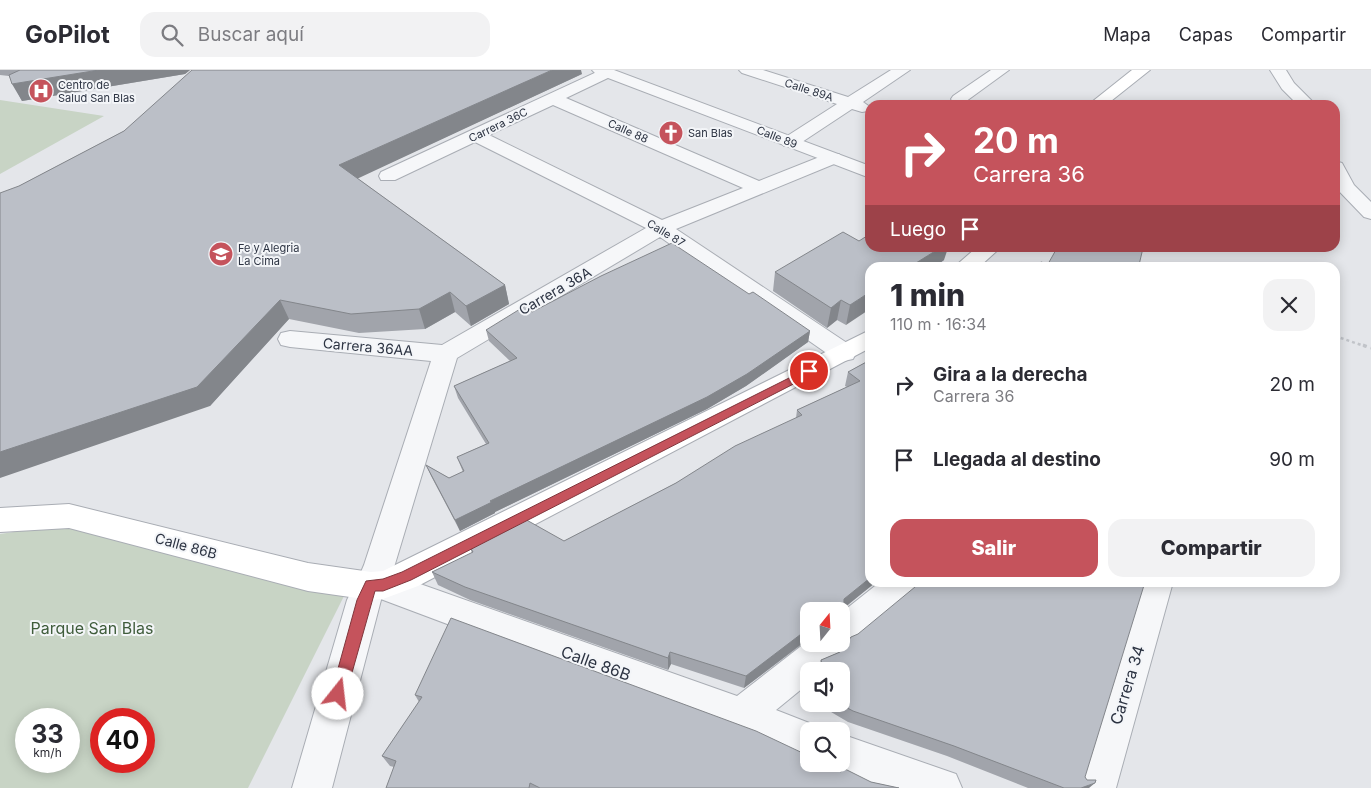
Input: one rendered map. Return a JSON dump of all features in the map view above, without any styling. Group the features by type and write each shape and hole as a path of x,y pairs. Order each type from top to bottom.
{"main road":[{"path":"1103,100 1142,70"},
{"path":"972,262 984,252"},
{"path":"377,585 415,571 865,341"},
{"name":"Calle 86B","path":"0,520 69,516 308,577 377,585"}],"street":[{"name":"Calle 89A","path":"747,70 865,108"},
{"path":"790,142 902,70"},
{"path":"960,99 1001,70"},
{"path":"1278,70 1288,86 1303,100"},
{"name":"Carrera 36C","path":"388,176 476,135 604,71"},
{"name":"Calle 89","path":"604,71 865,170"},
{"path":"795,85 811,75"},
{"name":"Calle 88","path":"552,98 759,188"},
{"name":"Calle 87","path":"476,135 662,228 844,353"},
{"name":"Carrera 36A","path":"446,354 662,228 832,158"},
{"path":"1340,177 1346,188 1371,213"},
{"name":"Carrera 36AA","path":"290,339 446,354"},
{"path":"312,788 364,600 377,585 380,565 446,354"},
{"name":"Calle 86B","path":"377,585 800,738"},
{"path":"850,627 899,587"},
{"name":"Carrera 34","path":"1096,788 1156,587"},
{"path":"740,717 820,652"},
{"path":"850,755 942,788"}],"path":[{"path":"1340,338 1371,348"}],"green space":[{"path":"0,100 104,116 0,174"},
{"name":"Parque San Blas","path":"61,525 344,596 248,788 0,788 0,534"}],"building":[{"path":"20,70 99,70 12,84 9,75"},
{"name":"Fe y Alegria La Cima","path":"192,70 552,70 339,165 505,285 466,306 450,292 419,309 351,314 280,300 197,387 0,452 0,193 19,186 124,131"},
{"path":"843,232 859,241 865,237 865,252 934,252 918,262 865,262 865,295 850,305 841,300 831,308 775,272"},
{"path":"672,243 749,294 753,292 810,331 747,374 707,397 490,501 492,502 455,520 426,465 449,478 464,471 457,457 489,443 454,386 517,358 486,330 525,306 532,312 601,276"},
{"path":"1055,252 1142,252 1140,262 1049,262"},
{"path":"865,363 865,582 844,599 844,602 800,602 800,635 746,676 670,652 668,658 465,587 432,572 473,552 469,545 523,518 564,541 676,483 735,446 802,415 797,410 860,381 848,372"},
{"path":"915,587 1143,587 1085,777 1087,780 1096,780 1095,783 1081,788 1064,788 850,709 850,662 821,662 821,660 840,652 850,652 851,637 858,634"},
{"path":"451,618 756,731 800,752 800,772 850,772 871,782 899,788 540,788 530,783 529,788 386,788 396,761 382,756 422,697 415,695"}],"place":[{"name":"Centro de Salud San Blas","path":"41,91"},
{"name":"San Blas","path":"671,133"},
{"name":"Fe y Alegria La Cima","path":"221,254"}],"route":[{"path":"338,694 364,600 371,586 383,585 407,576 809,371"}]}
